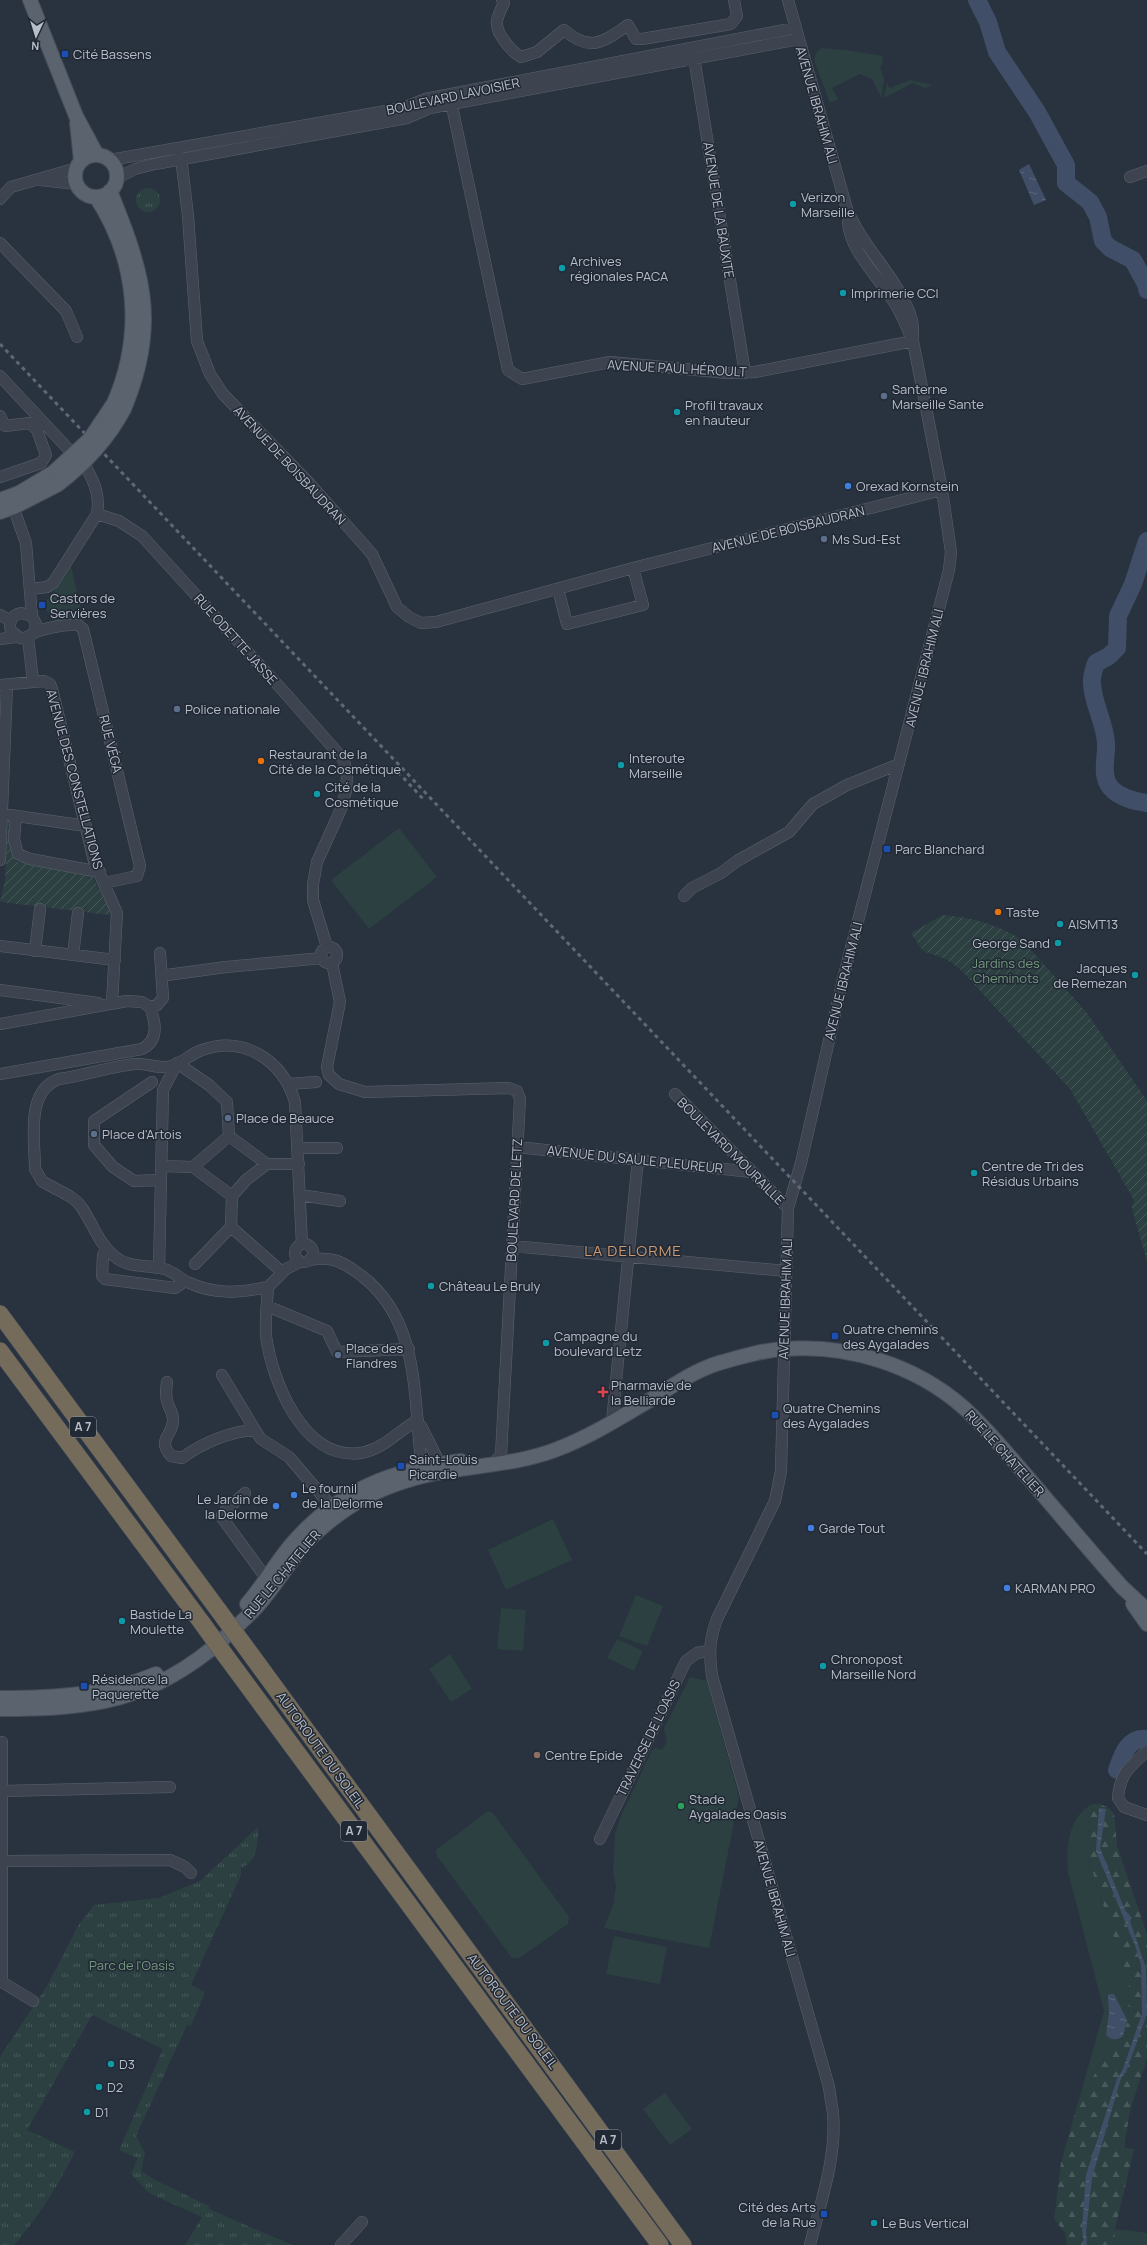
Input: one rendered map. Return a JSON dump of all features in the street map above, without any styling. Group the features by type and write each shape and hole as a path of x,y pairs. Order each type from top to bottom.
{"highway":[{"name":"AUTOROUTE DU SOLEIL","path":"0,1314 684,2245"},
{"name":"AUTOROUTE DU SOLEIL","path":"0,1351 660,2245"}],"main road":[{"path":"30,0 76,116 97,155"},
{"path":"76,116 79,164 75,176 77,184 81,190 88,195 96,196 110,191 117,178 116,168 110,160 97,155 88,156 79,164"},
{"path":"110,191 140,274 143,296 143,349 139,368 119,406"},
{"path":"0,512 8,501 55,478 70,476 96,450 116,425 133,334 133,296 125,258 108,215 96,196"},
{"name":"RUE LE CHATELIER","path":"438,1469 491,1466 555,1450 612,1422 682,1379 718,1363 784,1349 844,1352 869,1357 911,1372 936,1386 961,1405 995,1439 1122,1587 1147,1624"},
{"name":"RUE LE CHATELIER","path":"0,1709 58,1708 97,1703 119,1698 147,1688 185,1669 244,1620 259,1604 311,1537 352,1493 381,1478 438,1469 593,1432"},
{"name":"RUE LE CHATELIER","path":"0,1698 52,1697 113,1688 164,1670 191,1654 234,1618 305,1530 336,1511"},
{"name":"RUE LE CHATELIER","path":"1122,1587 1147,1610"}],"street":[{"path":"502,0 504,3 497,22 497,29 515,54 521,57 537,52 564,30 576,40 587,43 602,42 628,25 636,39 642,39 730,24 737,16 734,0"},
{"name":"AVENUE IBRAHIM ALI","path":"788,0 847,209 855,228 902,297 912,318 913,341 942,490 951,552 949,570 844,975 801,1163 788,1208 781,1471 775,1502 717,1619 711,1635 708,1651 712,1676 828,2087 833,2115 833,2134 828,2167 810,2245"},
{"name":"BOULEVARD LAVOISIER","path":"110,160 180,149 403,108 425,99 451,99 693,53 796,28"},
{"name":"BOULEVARD LAVOISIER","path":"693,53 799,39"},
{"name":"AVENUE DE LA BAUXITE","path":"693,53 745,373"},
{"name":"BOULEVARD LAVOISIER","path":"117,178 135,169 407,118 451,99"},
{"name":"AVENUE PAUL HÉROULT","path":"451,99 508,370 522,379 610,362 728,374 745,373 913,341"},
{"name":"AVENUE DE BOISBAUDRAN","path":"180,149 197,341 210,374 223,394 310,484 372,554 397,607 409,617 421,623 436,622 634,568 942,490"},
{"path":"0,199 11,187 79,164"},
{"path":"1130,177 1147,171"},
{"path":"33,179 77,184"},
{"path":"0,243 66,311 77,337"},
{"path":"0,376 86,469 96,487 99,504 97,514 53,583 47,588 30,589"},
{"path":"0,477 41,463 46,456 35,426 30,423 2,423"},
{"path":"0,639 31,635 36,624 32,616 26,543 8,501"},
{"name":"RUE ODETTE JASSE","path":"97,514 119,521 142,536 344,760 347,776 346,791 341,809 317,862 313,884 313,900 327,947 331,947 336,951 336,959 327,960"},
{"path":"558,589 567,624 643,605 634,568"},
{"path":"16,637 10,628 14,617 26,602 30,589"},
{"path":"0,615 14,617 25,613 32,616"},
{"name":"RUE VÉGA","path":"31,635 71,624 78,625 83,629 140,866 137,876 104,883"},
{"name":"AVENUE DES CONSTELLATIONS","path":"31,635 33,681 44,681 50,684 52,689 94,861 117,913 115,960 109,1003"},
{"path":"0,860 4,814 2,789 4,685 33,681"},
{"path":"684,896 692,888 721,873 737,861 788,832 813,804 847,785 899,764"},
{"path":"4,814 86,826"},
{"path":"16,816 14,839 18,854 30,859 100,872"},
{"path":"35,951 40,909"},
{"path":"73,955 78,913"},
{"path":"0,946 115,960"},
{"path":"150,1007 157,1005 163,998 160,953"},
{"path":"167,975 226,966 327,960"},
{"name":"BOULEVARD DE LETZ","path":"327,960 340,1002 327,1067 329,1075 339,1084 365,1092 509,1088 517,1091 520,1099 501,1455"},
{"path":"0,990 109,1003"},
{"path":"0,1024 109,1003 127,1001 142,1002 150,1007 154,1018 155,1036 147,1046 142,1049 0,1074"},
{"path":"214,1046 242,1047 265,1056 289,1084 295,1102 300,1195 307,1246 313,1252 284,1271 268,1287 228,1293 212,1291 185,1281 176,1274 159,1268 143,1268 124,1263 106,1249 77,1201 42,1181 35,1169 35,1110 42,1090 50,1082 136,1064 166,1067 176,1063 200,1050 214,1046"},
{"path":"159,1268 163,1090 176,1063"},
{"path":"176,1063 209,1085 228,1102 229,1136"},
{"path":"154,1066 152,1082 94,1122 94,1145 113,1167 134,1181 161,1180"},
{"path":"152,1082 163,1090"},
{"path":"289,1084 316,1082"},
{"name":"BOULEVARD MOURAILLE","path":"675,1094 788,1208"},
{"path":"229,1136 267,1164 298,1164"},
{"path":"193,1167 229,1136"},
{"name":"AVENUE DU SAULE PLEUREUR","path":"517,1147 752,1172"},
{"path":"298,1148 337,1148"},
{"path":"612,1422 638,1159"},
{"path":"195,1264 231,1227 232,1196 246,1180 267,1164"},
{"path":"162,1166 193,1167 232,1196"},
{"path":"300,1195 340,1201"},
{"path":"231,1227 284,1271"},
{"path":"307,1246 325,1258 347,1265 374,1285 387,1302 409,1349 418,1420 422,1472"},
{"path":"301,1259 295,1250 307,1246"},
{"path":"512,1246 786,1271"},
{"path":"106,1249 103,1255 102,1276 105,1279 175,1288 185,1281"},
{"path":"301,1259 325,1258"},
{"path":"268,1287 266,1334 270,1358 279,1388 297,1419 319,1442 338,1451 360,1453 377,1448 404,1428 418,1420"},
{"path":"267,1306 324,1329 327,1331 337,1352 409,1349"},
{"path":"222,1375 261,1438 288,1457 336,1511"},
{"path":"167,1382 166,1395 173,1414 173,1422 164,1440 165,1447 171,1456 182,1458 196,1448 245,1430 255,1430"},
{"path":"418,1420 436,1456 438,1469"},
{"path":"491,1466 501,1455"},
{"path":"245,1493 225,1511 222,1515 223,1520 266,1578"},
{"name":"TRAVERSE DE L'OASIS","path":"600,1839 686,1661 697,1653 708,1651"},
{"path":"2,1742 1,1984 33,2001"},
{"path":"1147,1751 1123,1774 1119,1785 1118,1798 1124,1807 1147,1815"},
{"path":"2,1791 170,1788"},
{"path":"2,1861 170,1860 185,1867 191,1873"},
{"path":"341,2245 362,2222"}],"green space":[{"path":"821,48 846,50 883,56 882,65 880,65 884,81 881,97 872,79 860,74 832,88 838,99 830,103 814,60 816,53"},
{"path":"910,80 933,85 925,88 913,83 884,98 887,83 890,88"},
{"path":"148,188 153,189 159,195 159,205 153,211 148,212 143,211 137,205 136,200 137,195 143,189"},
{"path":"71,566 84,623 56,625 43,605"},
{"path":"8,821 11,821 15,861 91,874 109,907 110,915 0,902 5,880"},
{"path":"399,828 437,877 369,929 331,880"},
{"name":"Jardins des Cheminots","path":"943,915 974,920 995,926 1023,941 1087,1013 1147,1101 1147,1262 1133,1212 1132,1207 1134,1200 1070,1089 961,970 946,959 923,951 911,933"},
{"path":"553,1519 572,1560 506,1590 488,1550"},
{"path":"636,1595 663,1606 647,1646 619,1636"},
{"path":"501,1608 526,1610 523,1651 497,1649"},
{"path":"617,1639 643,1651 634,1671 607,1658"},
{"path":"450,1654 472,1689 451,1702 429,1669"},
{"name":"Stade Aygalades Oasis","path":"690,1677 707,1681 739,1797 709,1948 604,1928 613,1906 616,1887 613,1872 615,1834 621,1816 652,1750 656,1748 662,1750 667,1742 664,1728"},
{"path":"1092,1804 1086,1851 1129,1985 1128,2022 1079,2099 1104,2011 1068,1872 1068,1843 1073,1825 1084,1810"},
{"path":"1092,1804 1100,1804 1109,1808 1114,1814 1117,1846 1147,1934 1147,2059 1130,2110 1124,2148 1134,2149 1115,2229 1114,2245 1067,2245 1065,2233 1054,2219 1061,2163 1079,2099 1128,2022 1129,1985 1086,1851"},
{"path":"488,1811 493,1813 569,1917 568,1924 519,1958 512,1958 437,1856 436,1850"},
{"name":"Parc de l'Oasis","path":"258,1827 258,1839 254,1856 247,1865 241,1868 241,1875 191,1985 205,1992 191,2026 187,2025 136,2136 145,2153 141,2171 155,2180 209,2206 209,2209 292,2245 185,2245 202,2217 149,2193 131,2174 138,2158 119,2150 163,2049 92,2015 27,2130 75,2152 48,2200 32,2223 14,2245 0,2245 0,2057 47,1986 78,1926 94,1905 159,1898 200,1881"},
{"path":"614,1936 667,1947 660,1984 606,1974"},
{"path":"665,2093 692,2129 670,2145 643,2109"},
{"path":"1115,2229 1147,2233 1147,2245 1114,2245"}],"water":[{"path":"1029,164 1046,200 1034,205 1019,170"},
{"path":"1099,1808 1106,1809 1100,1848 1125,1910 1132,1918 1130,1921 1146,1968 1147,2014 1126,2072 1121,2078 1092,2178 1086,2232 1087,2245 1084,2245 1082,2229 1086,2175 1117,2079 1123,2069 1142,2014 1141,1965 1136,1948 1096,1851"},
{"path":"1114,1994 1127,2020 1123,2036 1116,2039 1112,2039 1106,2035 1109,2013 1108,1995"}],"waterway":[{"path":"977,0 988,22 997,52 1037,112 1066,165 1066,183 1090,202 1098,217 1103,241 1110,248 1133,260 1147,286 1147,290"},
{"path":"1147,541 1133,584 1118,616 1117,648 1109,656 1096,663 1092,681 1094,699 1105,736 1105,772 1108,783 1111,788 1123,797 1147,803"},
{"path":"1117,1770 1121,1759 1130,1744 1140,1739 1147,1739"}],"railway":[{"path":"0,344 1147,1554"},
{"path":"398,772 425,801"}],"place":[{"name":"Cité Bassens","path":"65,54"},
{"name":"Verizon Marseille","path":"793,204"},
{"name":"Archives régionales PACA","path":"562,268"},
{"name":"Imprimerie CCI","path":"843,293"},
{"name":"Santerne Marseille Sante","path":"884,396"},
{"name":"Profil travaux en hauteur","path":"677,412"},
{"name":"Orexad Kornstein","path":"848,486"},
{"name":"Ms Sud-Est","path":"824,539"},
{"name":"Castors de Servières","path":"42,605"},
{"name":"Police nationale","path":"177,709"},
{"name":"Restaurant de la Cité de la Cosmétique","path":"261,761"},
{"name":"Interoute Marseille","path":"621,765"},
{"name":"Cité de la Cosmétique","path":"317,794"},
{"name":"Parc Blanchard","path":"887,849"},
{"name":"Taste","path":"998,912"},
{"name":"AISMT13","path":"1060,924"},
{"name":"George Sand","path":"1058,943"},
{"name":"Jacques de Remezan","path":"1135,975"},
{"name":"Place de Beauce","path":"228,1118"},
{"name":"Place d'Artois","path":"94,1134"},
{"name":"Centre de Tri des Résidus Urbains","path":"974,1173"},
{"name":"Château Le Bruly","path":"431,1286"},
{"name":"Quatre chemins des Aygalades","path":"835,1336"},
{"name":"Campagne du boulevard Letz","path":"546,1343"},
{"name":"Place des Flandres","path":"338,1355"},
{"name":"Pharmavie de la Belliarde","path":"603,1392"},
{"name":"Quatre Chemins des Aygalades","path":"775,1415"},
{"name":"Saint-Louis Picardie","path":"401,1466"},
{"name":"Le fournil de la Delorme","path":"294,1495"},
{"name":"Le Jardin de la Delorme","path":"276,1506"},
{"name":"Garde Tout","path":"811,1528"},
{"name":"KARMAN PRO","path":"1007,1588"},
{"name":"Bastide La Moulette","path":"122,1621"},
{"name":"Chronopost Marseille Nord","path":"823,1666"},
{"name":"Résidence la Paquerette","path":"84,1686"},
{"name":"Centre Epide","path":"537,1755"},
{"name":"Stade Aygalades Oasis","path":"681,1806"},
{"name":"D3","path":"111,2064"},
{"name":"D2","path":"99,2087"},
{"name":"D1","path":"87,2112"},
{"name":"Cité des Arts de la Rue","path":"824,2214"},
{"name":"Le Bus Vertical","path":"874,2223"}],"district":[{"name":"LA DELORME","path":"633,1251"}]}
